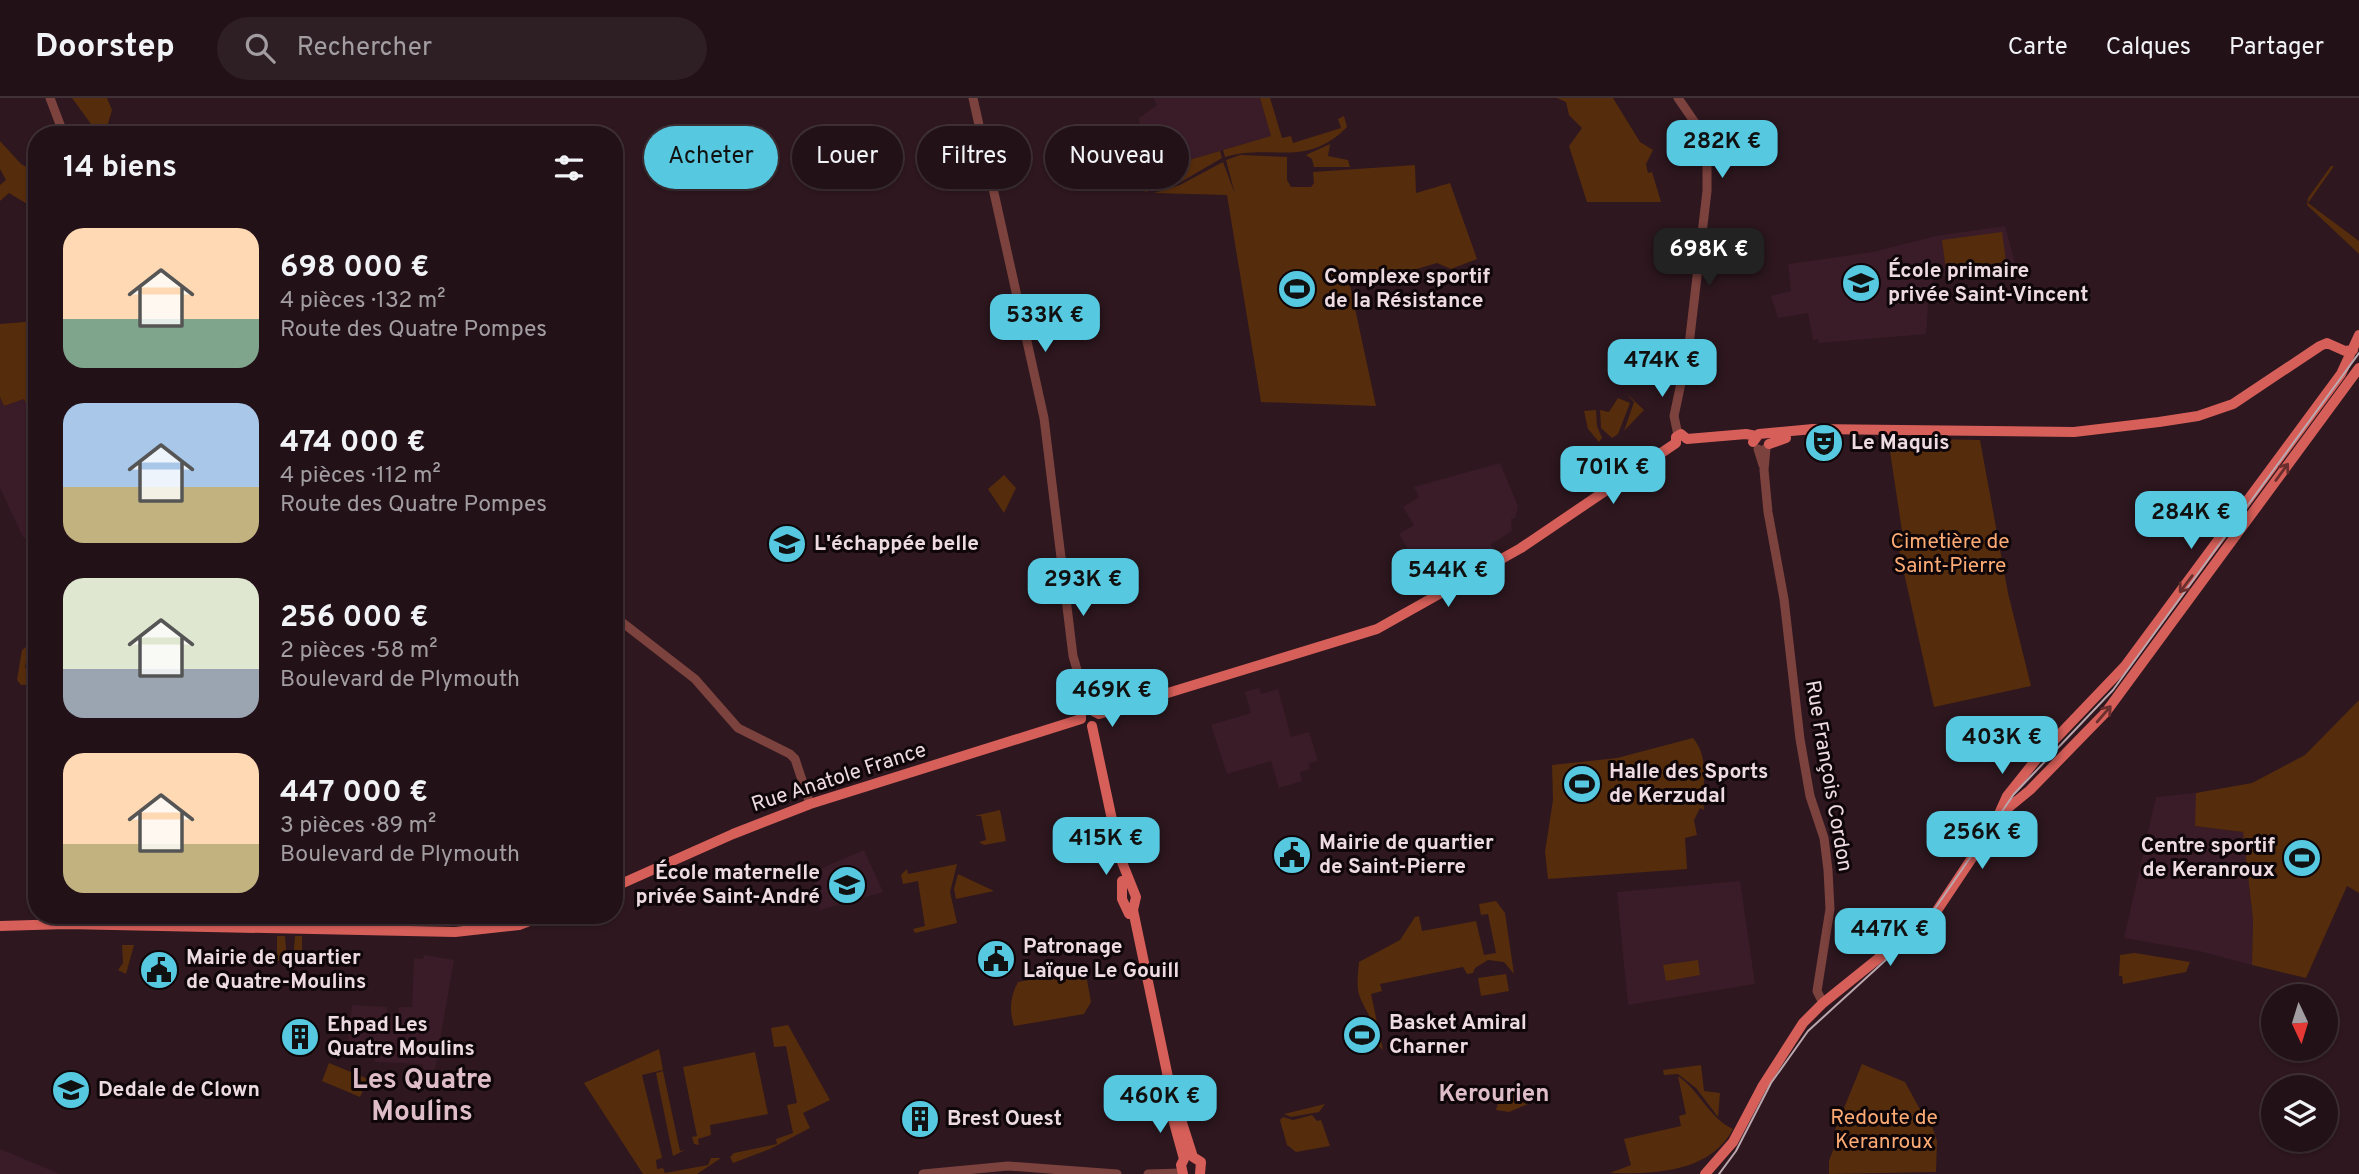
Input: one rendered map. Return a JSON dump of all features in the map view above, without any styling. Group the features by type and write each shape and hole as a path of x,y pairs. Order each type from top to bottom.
{"main road":[{"path":"1705,1174 1723,1158 1762,1087 1803,1023 1822,1003 1934,911 2001,812 2007,796 2039,756 2125,666 2353,357 2359,335"},
{"path":"1099,714 1097,723 1092,726 1084,724 1081,719 1081,713 1088,708 1099,714 1359,636 1437,597 1521,548 1680,439 1736,435 1761,442 1813,429 2074,432 2160,422 2198,415 2233,404 2327,343 2353,357"},
{"path":"2302,360 2323,351 2353,357"},
{"path":"1920,923 1936,912 2002,813 2030,790 2106,712 2359,368"},
{"name":"Rue Anatole France","path":"623,883 733,834 810,804 1081,719"},
{"path":"1092,726 1127,891 1122,899 1130,903 1185,1166 1201,1162 1200,1174"},
{"path":"0,926 44,924"},
{"path":"109,924 455,932 522,924"}],"street":[{"path":"50,98 61,126"},
{"path":"972,98 1046,429 1073,656 1088,708"},
{"path":"1678,98 1700,130 1707,159 1689,345 1674,416 1680,439"},
{"name":"Rue François Cordon","path":"1761,442 1800,739 1810,796 1825,838 1829,918 1817,992 1822,1003"},
{"path":"623,623 695,679 738,727 790,754 795,759 810,804"},
{"path":"923,1174 1008,1166 1117,1174"},
{"path":"1148,1174 1185,1166"}],"shaded area":[{"path":"1153,98 1260,98 1271,136 1189,160 1189,126 1140,126 1139,118 1157,105"},
{"name":"École primaire privée Saint-Vincent","path":"2005,226 2016,267 1935,277 1929,289 1926,334 1819,343 1818,339 1813,340 1808,313 1778,318 1771,296 1791,291 1788,264 1873,252 1936,236"},
{"path":"0,397 4,406 24,399 28,408 27,539 23,537 0,488"},
{"path":"1500,463 1518,506 1515,518 1511,519 1512,531 1491,544 1498,558 1435,594 1399,534 1414,525 1403,507 1419,497 1414,487"},
{"path":"1259,688 1261,694 1278,689 1291,737 1309,732 1318,761 1309,763 1310,769 1300,772 1302,781 1279,788 1271,761 1227,774 1211,725 1251,713 1245,692"},
{"path":"2196,793 2196,826 2243,832 2253,920 2252,965 2199,951 2124,938 2156,797"},
{"name":"École maternelle privée Saint-André","path":"864,850 883,892 820,910 813,872"},
{"path":"1740,881 1755,984 1628,1005 1617,892"},
{"path":"424,955 454,960 435,1069 424,1070 422,1064 375,1062 375,1053 338,1051 338,1041 348,1041 352,1005 387,1007 387,1016 398,1017 399,1007 412,1007 414,958 423,959"},
{"path":"0,1149 60,1174 0,1174"}],"green space":[{"path":"72,98 107,98 112,110 107,126 92,126"},
{"path":"1260,98 1270,98 1282,138 1291,136 1293,143 1341,128 1338,119 1344,116 1347,127 1332,140 1303,151 1242,153 1225,157 1223,150 1271,136"},
{"path":"1557,98 1613,98 1640,142 1653,150 1646,164 1648,173 1652,172 1661,202 1587,202 1569,146 1582,128 1569,115 1566,102"},
{"path":"0,141 28,168 28,205 9,193 0,201 0,185 6,180 0,169"},
{"path":"1330,144 1328,156 1348,160 1350,167 1314,167 1312,159 1306,155"},
{"path":"1220,151 1222,158 1189,177 1189,160"},
{"name":"Complexe sportif de la Résistance","path":"1240,155 1287,157 1287,180 1291,187 1311,187 1314,183 1313,172 1415,165 1416,193 1450,183 1477,259 1451,269 1437,263 1410,271 1410,277 1347,271 1376,406 1261,402 1227,195 1154,193 1167,189 1189,189 1189,180 1223,162 1235,194 1226,160"},
{"path":"2331,166 2334,166 2308,203 2359,241 2359,254 2307,205 2308,198"},
{"path":"2002,232 2006,262 1946,270 1942,240"},
{"path":"28,322 28,408 24,399 4,406 0,397 0,324"},
{"path":"1626,393 1644,410 1624,431 1634,402"},
{"path":"1618,398 1630,403 1618,434 1612,438 1601,428 1600,410 1609,412"},
{"path":"1596,410 1597,426 1602,438 1599,442 1588,429 1584,411"},
{"name":"Cimetière de Saint-Pierre","path":"1888,438 1980,440 2008,593 2031,686 1934,707 1896,537 1902,531"},
{"path":"1004,475 1016,488 1004,513 988,489"},
{"path":"26,647 28,661 25,668 28,668 28,685 21,685 17,680 22,650"},
{"name":"Centre sportif de Keranroux","path":"2359,700 2359,893 2347,886 2306,978 2252,965 2253,920 2243,832 2195,826 2196,793 2252,783 2305,755"},
{"path":"1693,738 1699,746 1704,764 1704,810 1700,808 1694,820 1697,835 1685,838 1687,869 1548,879 1545,852 1553,800 1552,765 1617,758"},
{"path":"1000,810 1006,841 984,845 979,842 986,840 981,816 974,816"},
{"path":"957,864 950,892 957,923 915,933 913,929 925,926 918,881 903,884 901,875 907,869 908,874"},
{"path":"958,874 994,891 956,899 954,889"},
{"path":"1496,901 1505,913 1514,974 1504,962 1488,960 1475,968 1473,973 1467,974 1463,967 1380,984 1382,991 1371,994 1383,1050 1377,1043 1373,1023 1359,993 1359,962 1400,940 1415,917 1419,916 1422,931 1476,921 1484,955 1496,953 1488,914 1481,915 1479,904"},
{"path":"277,936 285,936 287,961 277,961"},
{"path":"295,936 302,936 302,962 293,961"},
{"path":"122,945 134,945 126,974 118,970 123,963"},
{"path":"2134,953 2190,962 2186,972 2123,984 2122,976 2119,976 2120,955"},
{"path":"1698,960 1700,975 1666,981 1663,965"},
{"path":"1085,969 1091,1002 1084,1014 1014,1026 1011,1004 1018,982"},
{"path":"1506,974 1509,991 1481,996 1478,978"},
{"name":"Basket Amiral Charner","path":"1368,1021 1372,1046 1356,1049 1351,1024"},
{"path":"788,1025 830,1100 803,1113 810,1128 770,1149 733,1163 730,1157 734,1153 777,1144 776,1139 793,1133 787,1105 797,1103 786,1046 774,1047 771,1028"},
{"path":"659,1049 663,1070 642,1075 662,1158 656,1160 657,1169 663,1168 665,1173 708,1165 711,1158 721,1158 697,1174 643,1174 584,1083"},
{"path":"755,1052 768,1114 710,1125 711,1135 698,1139 699,1145 694,1144 692,1137 697,1136 683,1067"},
{"path":"329,1063 368,1079 360,1097 322,1081"},
{"name":"Redoute de Keranroux","path":"1862,1064 1905,1082 1928,1124 1932,1126 1937,1141 1936,1172 1829,1174 1829,1161 1840,1132 1835,1130"},
{"path":"1701,1065 1704,1091 1720,1093 1718,1117 1696,1088 1678,1074 1664,1075 1663,1070"},
{"path":"663,1071 680,1151 685,1150 673,1156 656,1073"},
{"path":"1678,1076 1693,1089 1717,1118 1733,1129 1723,1144 1696,1163 1679,1168 1645,1173 1610,1173 1631,1165 1624,1139 1681,1126 1679,1116 1686,1114"},
{"path":"1502,1089 1527,1099 1528,1104 1509,1112 1496,1110"},
{"path":"1325,1104 1319,1112 1291,1117 1284,1114"},
{"path":"1312,1115 1317,1121 1321,1120 1330,1146 1296,1152 1287,1145 1280,1120 1283,1117 1293,1120"}],"tram line":[{"path":"1719,1174 1736,1151 1771,1083 1808,1031 1923,926 2014,794 2113,690 2359,353"}],"place":[{"name":"École primaire privée Saint-Vincent","path":"1861,283"},
{"name":"Complexe sportif de la Résistance","path":"1297,289"},
{"name":"Le Maquis","path":"1824,443"},
{"name":"L'échappée belle","path":"787,544"},
{"name":"Halle des Sports de Kerzudal","path":"1582,784"},
{"name":"Mairie de quartier de Saint-Pierre","path":"1292,855"},
{"name":"Centre sportif de Keranroux","path":"2302,858"},
{"name":"École maternelle privée Saint-André","path":"847,885"},
{"name":"Patronage Laïque Le Gouill","path":"996,959"},
{"name":"Mairie de quartier de Quatre-Moulins","path":"159,970"},
{"name":"Basket Amiral Charner","path":"1362,1035"},
{"name":"Ehpad Les Quatre Moulins","path":"300,1037"},
{"name":"Dedale de Clown","path":"71,1090"},
{"name":"Brest Ouest","path":"920,1119"}],"district":[{"name":"Kerourien","path":"1494,1095"},
{"name":"Les Quatre Moulins","path":"422,1097"}]}
